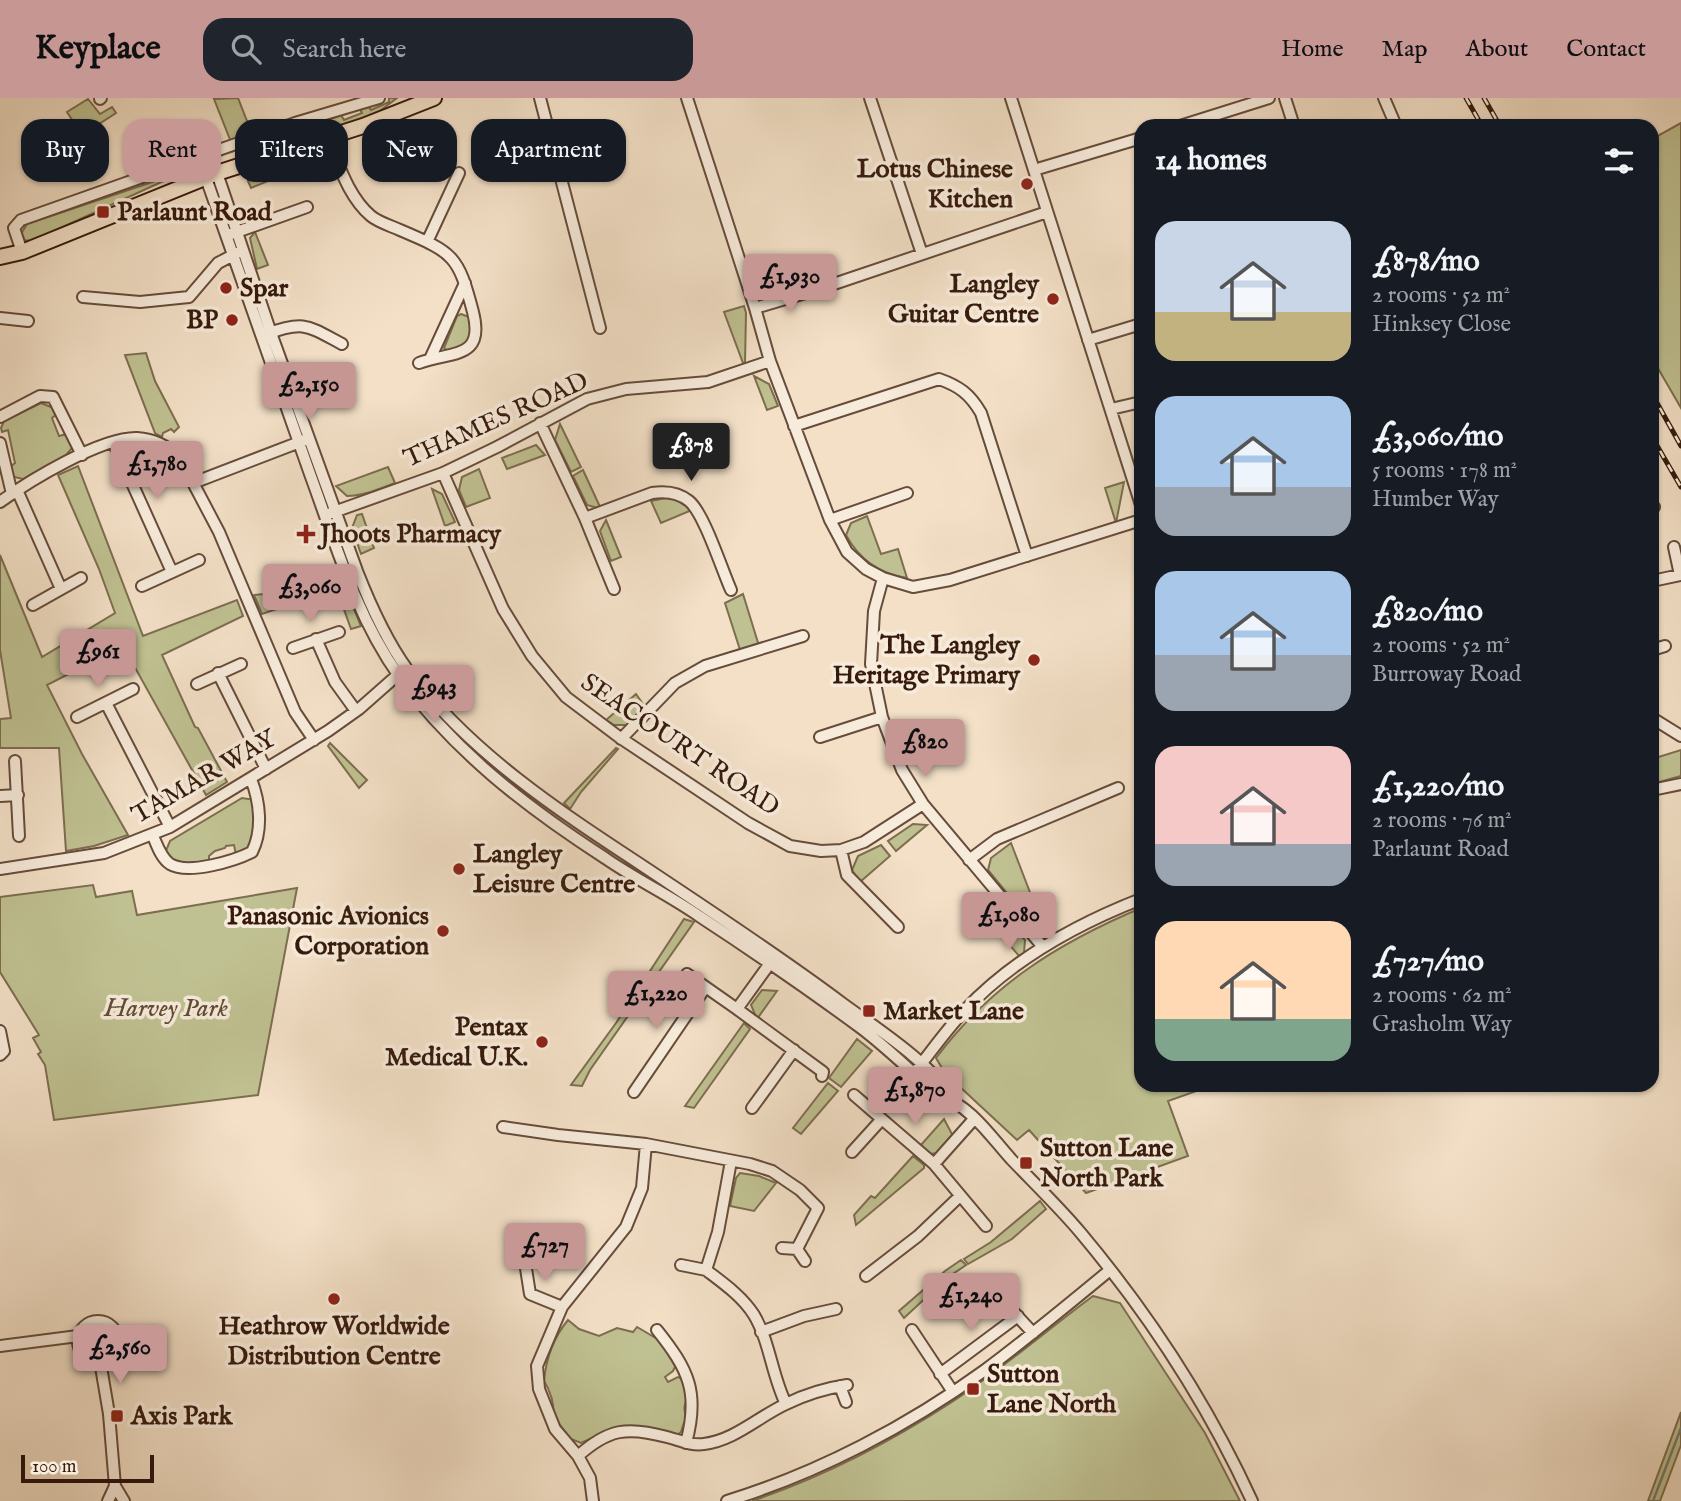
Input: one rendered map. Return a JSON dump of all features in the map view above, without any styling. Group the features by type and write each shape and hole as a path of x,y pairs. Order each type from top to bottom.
{"main road":[{"path":"348,130 433,98"},
{"path":"0,257 22,253 196,182"}],"street":[{"path":"0,228 14,228 21,220 49,209 295,124 379,98"},
{"path":"390,115 396,107 416,98"},
{"path":"540,98 600,328"},
{"path":"688,98 770,361 830,520 847,552 866,569 883,578 913,587 950,580 1134,522"},
{"path":"870,98 922,254"},
{"path":"1011,98 1134,483"},
{"path":"1210,119 1269,98"},
{"path":"1285,98 1292,119"},
{"path":"1384,98 1393,119"},
{"path":"1034,170 1134,140"},
{"path":"427,242 459,173"},
{"path":"348,181 358,202 372,217 450,255 460,268 465,282 477,328 475,341 470,348 425,361 465,282"},
{"path":"213,182 330,513 354,594 402,671 453,740 486,772 534,811 607,860 773,958 946,1088 952,1100 974,1119 1080,1231 1111,1270 1151,1326 1207,1415 1252,1501"},
{"path":"231,234 307,207"},
{"path":"755,308 1047,212"},
{"path":"14,228 22,253"},
{"path":"83,297 140,302 189,297 218,264 237,253"},
{"path":"0,318 29,321"},
{"path":"266,335 295,325 309,327 342,344"},
{"path":"1088,340 1134,326"},
{"name":"THAMES ROAD","path":"330,513 443,472 497,447 587,399 626,389 708,382 770,361"},
{"path":"794,426 939,379 960,386 973,399 981,413 1027,556"},
{"path":"0,417 40,396 53,397 82,455"},
{"path":"1111,409 1134,404"},
{"path":"540,423 585,518 614,589"},
{"path":"0,502 51,470 114,443 135,438 155,441 171,449 180,458 219,532 295,712 314,740"},
{"path":"193,483 304,440"},
{"path":"0,443 15,492 61,589"},
{"path":"114,443 172,572"},
{"name":"SEACOURT ROAD","path":"443,472 503,609 532,656 566,697 621,739 748,823 790,845 821,851 841,849 864,842 923,804"},
{"path":"585,518 652,493 679,494 691,502 699,514 731,590"},
{"path":"830,520 907,493"},
{"path":"1659,580 1680,575 1674,547"},
{"path":"142,586 199,560"},
{"path":"33,606 81,578"},
{"path":"883,578 874,611 871,664 882,717 902,770 923,804 1043,947"},
{"path":"293,649 339,632"},
{"path":"621,739 675,683 705,666 803,636"},
{"path":"316,639 335,682 356,711"},
{"path":"1659,648 1665,646"},
{"path":"197,684 241,664"},
{"name":"TAMAR WAY","path":"0,869 104,853 153,836 314,740 356,711 402,671"},
{"path":"218,673 266,769"},
{"path":"77,717 133,689"},
{"path":"106,703 170,827"},
{"path":"820,737 882,717"},
{"path":"1659,722 1681,736"},
{"path":"15,761 19,836"},
{"path":"153,836 170,864 184,869 227,862 251,852 257,841 259,799 251,779"},
{"path":"1659,789 1681,784"},
{"path":"969,860 996,839 1118,788"},
{"path":"0,796 18,795"},
{"path":"841,849 847,874 898,926"},
{"path":"918,1068 965,1010 1002,977 1043,947 1134,903"},
{"path":"737,1009 773,958"},
{"path":"687,974 794,1050 823,1072 822,1076"},
{"path":"634,1092 705,988"},
{"path":"0,1031 4,1051 0,1055"},
{"path":"752,1108 794,1050"},
{"path":"854,1096 934,1164 986,1226"},
{"path":"934,1164 974,1119"},
{"path":"852,1152 881,1120"},
{"path":"503,1127 646,1144 772,1171 800,1190 818,1208 797,1249"},
{"path":"593,1501 590,1479 578,1456 555,1429 539,1390 537,1366 562,1307 626,1227 642,1188 646,1144"},
{"path":"706,1270 718,1232 731,1161"},
{"path":"866,1276 918,1236 960,1196"},
{"path":"782,1248 797,1249"},
{"path":"797,1249 805,1261"},
{"path":"526,1262 530,1294 562,1307"},
{"path":"681,1265 706,1270 733,1290 753,1315 786,1404"},
{"path":"727,1501 799,1475 848,1452 953,1392 1033,1333 1111,1270"},
{"path":"986,1282 1033,1333"},
{"path":"761,1332 804,1316 836,1309"},
{"path":"940,1374 1018,1316"},
{"path":"98,1320 111,1324 116,1330 119,1343 113,1355 100,1361 94,1360 83,1354 78,1336 85,1325 98,1320"},
{"path":"657,1330 676,1354 688,1376 691,1405 686,1443"},
{"path":"912,1330 953,1392"},
{"path":"0,1346 78,1336"},
{"path":"100,1361 110,1414 115,1486 124,1501"},
{"path":"578,1456 597,1439 617,1431 655,1434 703,1445 735,1434 786,1404 844,1385 846,1402"},
{"path":"108,1501 115,1486"}],"green space":[{"path":"238,98 246,119 235,119 235,140 231,142 214,99"},
{"path":"389,98 397,98 372,117 348,126 347,119 362,113 359,107 367,105 371,110 389,102"},
{"path":"88,99 100,114 112,107 116,113 107,119 72,119 67,112"},
{"path":"1681,123 1681,408 1659,370 1659,135"},
{"path":"152,182 162,182 32,241 23,240 21,234 27,224"},
{"path":"248,182 266,182 251,188"},
{"path":"255,232 268,265 257,269 250,238"},
{"path":"744,306 746,313 743,363 724,312"},
{"path":"461,314 469,317 475,338 471,343 449,352 444,348 457,316"},
{"path":"146,353 155,381 179,427 174,432 171,429 163,433 162,437 155,433 125,355"},
{"path":"754,376 769,384 778,406 767,410"},
{"path":"41,403 56,409 58,413 52,418 59,436 67,434 73,447 66,455 23,479 10,476 10,467 15,463 8,430 2,432 1,428 4,421"},
{"path":"560,424 581,467 571,472 555,440"},
{"path":"536,445 545,455 507,469 502,458"},
{"path":"144,450 152,466 132,473 127,462 131,452"},
{"path":"78,466 143,636 237,600 243,616 162,655 195,727 227,782 206,795 123,646 47,685 128,835 94,846 66,851 59,748 0,748 0,719 11,718 0,650 0,555 42,657 115,613 58,475"},
{"path":"388,467 395,483 377,490 347,496 336,486"},
{"path":"479,469 490,498 466,507 459,490 462,477"},
{"path":"583,470 601,509 587,505 573,476"},
{"path":"1124,482 1116,523 1105,488"},
{"path":"432,489 442,494 455,522 445,526"},
{"path":"670,497 681,501 692,510 661,523 651,501"},
{"path":"362,514 374,548 361,554 352,528 357,515"},
{"path":"867,516 881,554 898,549 907,578 879,569 851,544 846,535 851,523"},
{"path":"606,520 621,557 611,561 600,531"},
{"path":"304,584 309,598 262,614 254,595 285,592"},
{"path":"345,588 361,626 351,629 337,590"},
{"path":"743,594 759,646 741,653 725,603"},
{"path":"636,694 645,707 629,725 614,725 606,720"},
{"path":"330,743 367,780 359,788 328,746"},
{"path":"616,748 618,749 570,809 564,803"},
{"path":"1681,750 1681,776 1659,782 1659,757"},
{"path":"242,798 255,800 253,845 236,855 234,845 226,846 209,856 209,861 177,864 165,853 170,841"},
{"path":"913,824 927,825 896,851 888,841"},
{"path":"1011,843 1046,934 1039,932 988,870 991,858"},
{"path":"881,845 890,856 860,882 852,870 858,856"},
{"name":"Harvey Park","path":"93,885 96,897 132,891 137,915 297,888 258,1095 54,1120 45,1065 33,1038 39,1035 0,972 0,897"},
{"path":"1134,911 1134,1092 1193,1092 1168,1101 1188,1156 1086,1193 1029,1130 1017,1140 945,1073 936,1058 957,1032 1003,988 1054,952"},
{"path":"1001,913 1025,940 1024,953 1019,956 990,922"},
{"path":"684,919 694,922 590,1070 582,1086 571,1085 616,1023"},
{"path":"762,990 777,991 757,1019 751,1005"},
{"path":"744,1023 750,1029 694,1108 685,1106"},
{"path":"857,1039 872,1051 841,1087 829,1078"},
{"path":"828,1083 838,1091 801,1134 793,1128"},
{"path":"944,1119 953,1136 937,1153 931,1154 920,1146"},
{"path":"913,1156 924,1168 856,1225 854,1215 871,1196 875,1198"},
{"path":"740,1173 759,1176 776,1183 754,1211 730,1206 736,1178"},
{"path":"1040,1201 1046,1209 1012,1239 968,1264 964,1259 991,1242"},
{"path":"961,1260 966,1265 947,1278 904,1318 899,1311"},
{"path":"1093,1296 1120,1303 1205,1433 1240,1501 752,1501 830,1470 928,1417 988,1377"},
{"path":"568,1320 579,1329 599,1336 617,1328 633,1332 637,1327 659,1340 676,1365 665,1377 668,1382 678,1377 683,1379 688,1398 684,1407 687,1423 684,1423 681,1432 676,1436 614,1428 581,1443 571,1439 553,1416 552,1398 544,1381 552,1349"},
{"path":"98,1328 109,1335 110,1340 103,1351 98,1352 87,1345 86,1340 93,1329"},
{"path":"1681,1412 1681,1445 1660,1501 1648,1501"}],"waterway":[{"path":"1653,1501 1681,1428"}],"railway":[{"path":"1466,98 1478,119"},
{"path":"1484,98 1496,119"},
{"path":"1659,407 1681,446"},
{"path":"1659,449 1681,487"}],"place":[{"name":"Lotus Chinese Kitchen","path":"1027,184"},
{"name":"Parlaunt Road","path":"103,212"},
{"name":"Spar","path":"226,288"},
{"name":"Langley Guitar Centre","path":"1053,299"},
{"name":"BP","path":"232,320"},
{"name":"Jhoots Pharmacy","path":"306,534"},
{"name":"The Langley Heritage Primary","path":"1034,660"},
{"name":"Langley Leisure Centre","path":"459,869"},
{"name":"Panasonic Avionics Corporation","path":"443,931"},
{"name":"Market Lane","path":"869,1011"},
{"name":"Pentax Medical U.K.","path":"542,1042"},
{"name":"Sutton Lane North Park","path":"1026,1163"},
{"name":"Heathrow Worldwide Distribution Centre","path":"334,1299"},
{"name":"Sutton Lane North","path":"973,1389"},
{"name":"Axis Park","path":"117,1416"}]}
